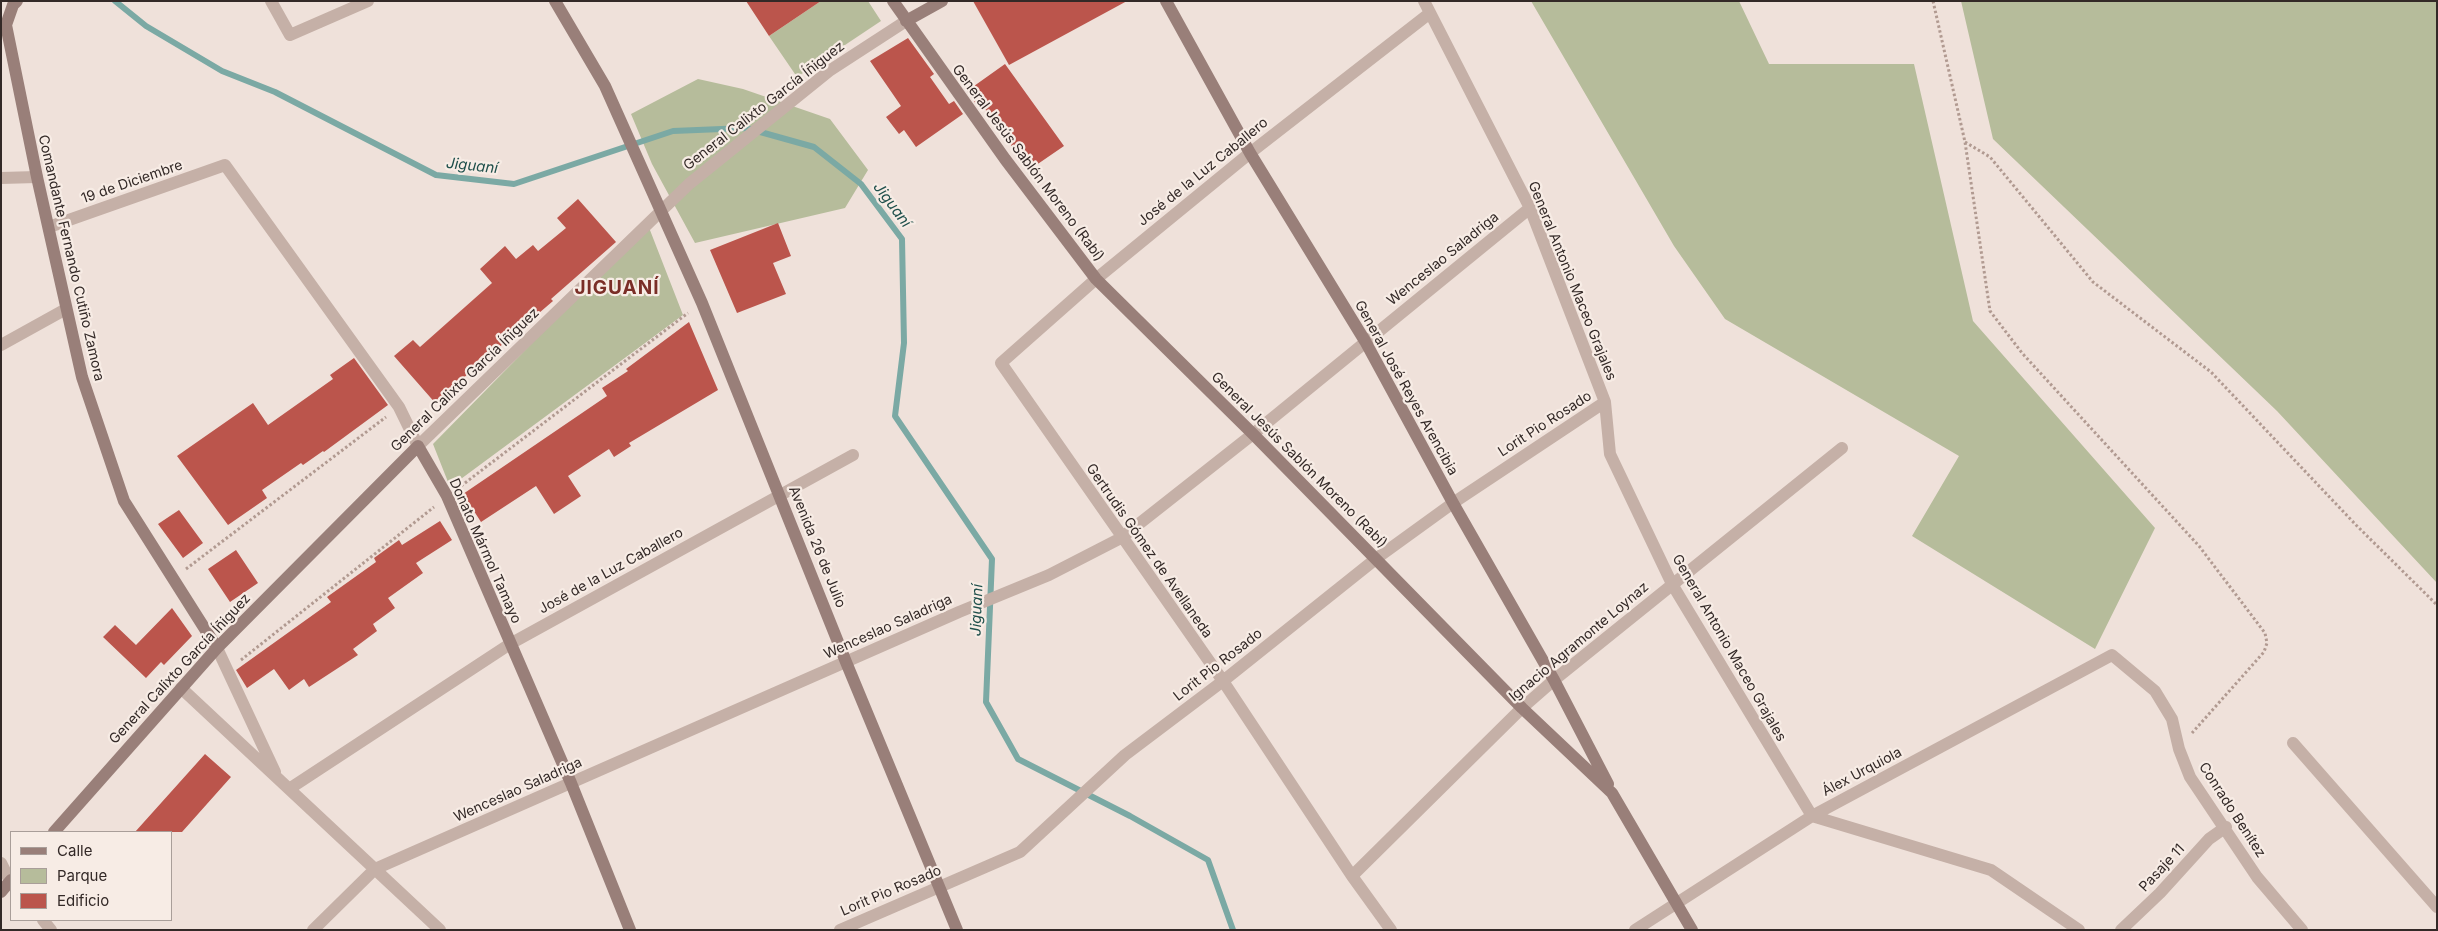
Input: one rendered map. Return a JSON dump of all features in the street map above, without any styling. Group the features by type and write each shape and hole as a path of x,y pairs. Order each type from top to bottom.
{"street":[{"name":"Comandante Fernando Cutiño Zamora","path":"17,1 13,5 6,25 36,177 82,377 124,501 217,648 278,779"},
{"path":"271,1 290,35 368,1"},
{"name":"Avenida 26 de Julio","path":"555,1 605,86 702,303 846,662 957,930"},
{"name":"General Jesús Sablón Moreno (Rabí)","path":"892,1 1005,159 1096,279 1253,434 1522,708 1612,793 1677,901 1692,930"},
{"name":"General Calixto García Íñiguez","path":"55,831 217,648 418,446 660,211 689,184 829,71 906,21 942,1"},
{"name":"General José Reyes Arencibia","path":"1166,1 1250,152 1365,341 1452,503 1554,680 1612,793"},
{"name":"José de la Luz Caballero","path":"1001,363 1096,279 1427,7"},
{"name":"General Antonio Maceo Grajales","path":"1427,7 1530,208 1605,402 1610,454 1672,584 1812,816"},
{"name":"19 de Diciembre","path":"49,227 225,165"},
{"name":"Donato Mármol Tamayo","path":"225,165 399,407 418,446 447,496 571,783 630,930"},
{"path":"1,178 36,177"},
{"name":"Wenceslao Saladriga","path":"313,930 375,869 959,612 1049,575 1121,538 1253,434 1530,208"},
{"path":"1,345 66,310"},
{"name":"Gertrudis Gómez de Avellaneda","path":"1001,363 1121,538 1223,681 1352,876 1391,930"},
{"name":"Lorit Pio Rosado","path":"840,930 1020,852 1125,755 1223,681 1376,558 1452,503 1605,402"},
{"name":"Ignacio Agramonte Loynaz","path":"1352,876 1522,708 1554,680 1842,448"},
{"name":"José de la Luz Caballero","path":"289,789 510,644 853,455"},
{"name":"Conrado Benítez","path":"2112,655 2155,691 2172,719 2179,749 2190,777 2226,827 2257,877 2302,930"},
{"name":"Álex Urquiola","path":"1635,930 1677,901 1812,816 2112,655"},
{"name":"Comandante Fernando Cutiño Zamora","path":"181,688 440,930"},
{"path":"2294,742 2437,907"},
{"path":"1812,816 1991,870 2079,930"},
{"name":"Pasaje 11","path":"2121,930 2160,893 2209,839 2226,827"},
{"path":"1,863 10,880"},
{"path":"1,892 10,883"}],"path":[{"path":"1934,1 1965,142 1990,311 2022,353 2199,546 2265,633 2267,643 2264,652 2179,749"},
{"path":"1965,142 1990,157 2093,282 2211,372 2356,525 2437,605"},
{"path":"227,672 447,496 702,303"},
{"path":"173,578 399,407"}],"green space":[{"path":"821,1 868,1 881,21 797,77 769,36"},
{"path":"1531,1 1739,1 1769,64 1914,64 1973,321 2155,528 2095,649 1912,536 1959,456 1725,319 1674,246"},
{"path":"1961,1 2437,1 2437,583 2277,411 1993,139"},
{"path":"698,79 743,89 830,119 868,170 845,208 695,243 652,164 631,114"},
{"path":"648,225 683,315 450,487 433,444"}],"building":[{"path":"746,1 821,1 769,36"},
{"path":"973,1 1127,1 1009,65"},
{"path":"908,38 934,74 930,77 949,104 954,101 963,114 916,147 904,130 899,134 886,117 901,106 870,61"},
{"path":"1005,64 1064,146 1029,170 980,102 976,104 967,91"},
{"path":"578,199 616,242 551,299 553,301 454,386 456,388 437,405 394,356 413,340 420,347 492,283 480,269 505,246 516,259 533,245 538,251 566,228 557,218"},
{"path":"778,223 791,256 773,263 786,294 737,313 710,250"},
{"path":"689,322 718,390 629,443 631,446 614,457 609,449 568,476 581,496 554,514 536,486 481,522 463,494 607,396 602,388 628,371 626,369"},
{"path":"354,358 388,405 324,452 303,465 301,463 262,490 267,498 228,525 177,456 253,403 268,425 333,379 330,375"},
{"path":"179,510 203,543 183,558 158,524"},
{"path":"440,521 452,540 416,563 423,573 388,598 395,608 373,624 377,631 353,649 358,655 309,687 304,679 289,690 274,669 247,688 236,670 331,602 327,597 376,562 374,558 399,540 402,545"},
{"path":"236,550 258,583 230,602 208,569"},
{"path":"172,608 192,636 164,665 161,662 146,678 103,637 115,625 136,645"},
{"path":"205,754 231,777 182,832 136,831"}],"waterway":[{"name":"Jiguaní","path":"115,1 146,26 222,71 275,92 436,175 514,184 673,131 746,128 814,147 861,184 902,239 904,343 895,416 992,559 986,702 1018,759 1130,816 1208,860 1233,930"}],"district":[{"name":"JIGUANÍ","path":"617,288"}]}
